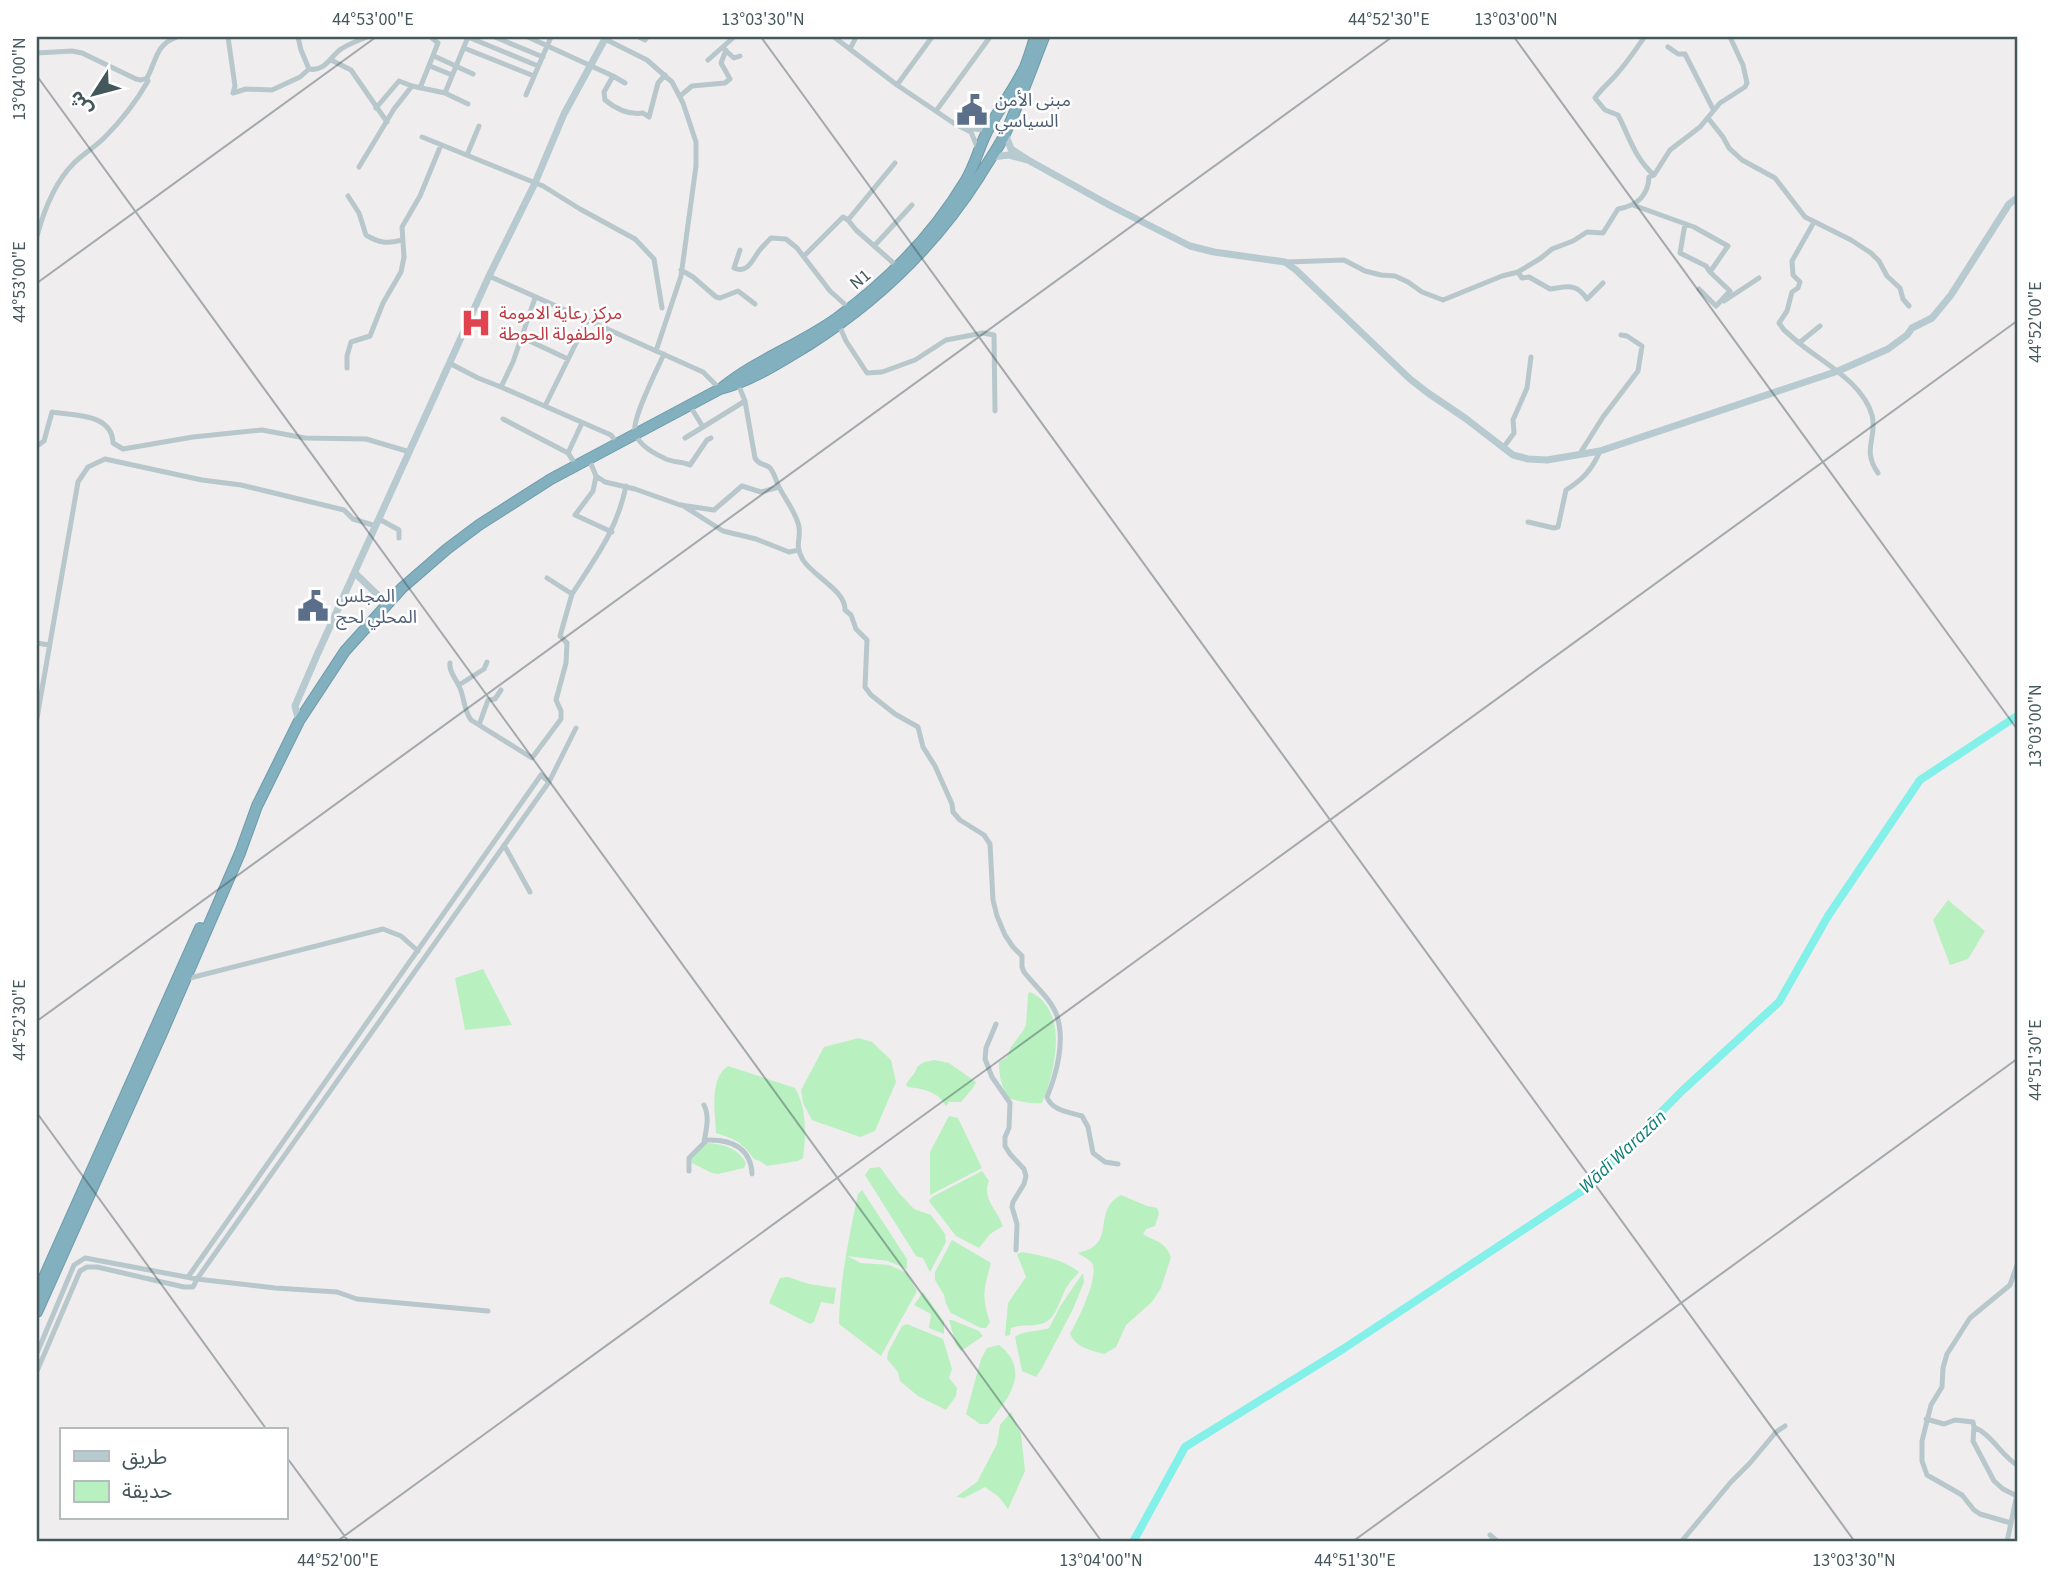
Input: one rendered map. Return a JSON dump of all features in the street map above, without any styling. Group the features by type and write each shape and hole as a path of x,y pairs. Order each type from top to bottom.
{"highway":[{"path":"990,125 1025,66 1035,37"},
{"name":"N1","path":"720,389 738,384 839,326 885,288 928,246 958,210 1005,132 1044,37"},
{"path":"990,125 996,122 1002,124 1005,132"},
{"name":"N1","path":"37,1293 229,863 299,722 345,651 402,588 479,525 551,479 720,389 800,342 849,308 898,267 938,223 967,178 990,125"},
{"path":"978,150 981,160 991,157"},
{"name":"N1","path":"37,1312 240,853 249,823"}],"street":[{"path":"37,236 43,213 66,173 103,139 136,102 148,81 162,45 177,37"},
{"path":"228,37 235,86 233,93 246,89 272,90 300,77 309,69 324,67 340,50 368,37"},
{"path":"298,37 309,69"},
{"path":"420,88 438,43 431,37"},
{"path":"445,93 468,37 538,65"},
{"path":"495,37 508,39 543,57"},
{"path":"528,37 625,83"},
{"path":"526,95 551,37"},
{"path":"639,37 645,40 647,37"},
{"path":"708,60 711,55 724,49 734,37"},
{"path":"835,37 897,85 971,132 978,150"},
{"path":"850,49 856,37"},
{"path":"897,85 932,37"},
{"path":"936,111 990,37"},
{"path":"1643,37 1631,57 1600,89 1595,98 1605,110 1618,115 1629,142 1646,168 1654,175"},
{"path":"1005,132 1011,149 1028,160 1190,246 1214,253 1285,262 1345,261 1365,271 1395,276 1422,292 1443,300 1518,272 1560,244 1573,241 1587,232 1603,233 1618,209 1633,205 1646,191 1649,177 1654,175 1670,149 1708,118 1713,109 1748,83 1730,37"},
{"path":"299,722 295,706 489,276 536,183 564,114 605,38 647,60 665,75 680,96 696,142 696,166 681,270 656,351"},
{"path":"503,51 508,39"},
{"path":"1668,47 1678,54 1685,54 1713,109"},
{"path":"464,48 534,76"},
{"path":"724,49 734,58 740,57"},
{"path":"680,96 692,86 724,83 730,79 721,63 724,49"},
{"path":"37,53 82,53 136,79 147,78"},
{"path":"434,56 473,74"},
{"path":"331,60 351,70 387,122"},
{"path":"430,66 452,75"},
{"path":"613,75 604,92 605,100 635,115 643,113 649,117 658,83 665,75"},
{"path":"376,108 399,81 445,93 468,104"},
{"path":"359,167 412,86"},
{"path":"1708,118 1729,148 1742,160 1775,178 1805,216 1871,253 1887,276 1900,288 1903,299 1909,306"},
{"path":"955,124 978,130 990,125"},
{"path":"467,155 479,126"},
{"path":"422,136 536,183 635,239 654,259 662,308"},
{"path":"347,368 346,356 351,342 370,336 383,303 401,272 404,257 402,227 420,196 441,145"},
{"path":"991,157 1009,155 1028,160"},
{"path":"848,220 895,163"},
{"path":"348,196 359,213 366,235 387,244 402,240"},
{"path":"1285,262 1410,379 1513,454 1528,459 1547,460 1600,451 1838,371 1888,349 1912,328 1932,318 1951,295 2009,204 2017,198"},
{"path":"875,246 912,205"},
{"path":"1633,205 1703,231 1728,246 1710,272"},
{"path":"804,257 843,217 898,267"},
{"path":"1814,222 1792,261 1793,275 1800,282 1798,288 1792,292 1787,311 1779,323 1799,343 1851,382 1872,414 1871,462 1878,473"},
{"path":"1685,224 1680,253 1706,266 1730,291 1718,305"},
{"path":"740,250 734,268 739,270 745,269 771,238 786,239 797,248 830,291 849,308"},
{"path":"681,270 716,297 738,291 755,304"},
{"path":"1518,272 1522,278 1529,277 1550,289 1566,285 1576,288 1587,299 1604,283"},
{"path":"489,276 703,372 720,389"},
{"path":"1718,305 1759,278"},
{"path":"1699,289 1718,305"},
{"path":"501,387 513,362 535,298"},
{"path":"545,406 587,321"},
{"path":"839,326 867,373 882,372 915,360 946,341 983,333 994,335 995,411"},
{"path":"1799,343 1820,326"},
{"path":"1579,455 1603,417 1638,371 1642,346 1621,335"},
{"path":"521,337 568,359"},
{"path":"664,355 635,420 635,435 644,446 667,461 682,461 690,465 711,438"},
{"path":"1503,448 1514,433 1513,420 1527,388 1531,357"},
{"path":"451,363 478,379 611,436 618,444"},
{"path":"738,384 745,401 755,458 758,463 772,471 797,519 797,544 803,559 815,574 840,595 856,629 867,640 865,687 895,714 918,727 923,747 935,766 952,804 953,813 984,835 990,844 993,900 997,916 1005,935 1022,956 1024,972 1057,1016 1060,1040 1055,1079 1047,1097 1049,1102 1054,1107 1082,1116 1088,1127 1093,1153 1105,1162 1118,1164"},
{"path":"685,438 745,401"},
{"path":"690,406 703,427"},
{"path":"37,446 44,441 52,412 89,417 101,422 108,428 113,443 123,449 193,437 262,430 305,438 366,439 410,452"},
{"path":"503,419 568,453 576,466"},
{"path":"568,453 582,423"},
{"path":"1528,522 1558,527 1566,490 1582,480 1594,465 1600,451"},
{"path":"37,718 78,482 88,467 105,459 202,480 241,485 344,510 353,519 378,522 399,530"},
{"path":"589,459 596,476 593,491 575,515 612,532"},
{"path":"596,476 605,482 626,486 670,502 714,510 743,486 761,492 779,487"},
{"path":"450,663 449,670 459,685 465,712 471,720 532,758 561,719 556,700 566,663 567,643 559,636 572,594 612,532 621,510 626,486"},
{"path":"682,505 723,531 756,539 789,552 799,550"},
{"path":"399,530 407,524"},
{"path":"399,530 399,538"},
{"path":"355,573 387,604"},
{"path":"547,578 572,594"},
{"path":"37,643 49,645"},
{"path":"459,685 484,669 487,662"},
{"path":"479,724 488,700 495,699 501,690"},
{"path":"37,1371 80,1271 87,1267 97,1266 193,1287 549,782 576,728"},
{"path":"188,1278 541,775 549,782"},
{"path":"504,845 530,892"},
{"path":"185,979 383,929 401,936 418,951"},
{"path":"996,1024 986,1048 985,1059 992,1077 1010,1102 1006,1146 1024,1169 1026,1176 1012,1207 1017,1224 1016,1250"},
{"path":"704,1105 707,1110 707,1125 704,1142"},
{"path":"689,1171 689,1158 704,1142 714,1140 737,1147 746,1154 751,1163 752,1174"},
{"path":"37,1353 74,1265 85,1258 188,1278 337,1292 358,1299 488,1311"},
{"path":"2010,1285 2017,1265"},
{"path":"2011,1523 1980,1514 1962,1495 1927,1475 1922,1441 1926,1419 1941,1387 1942,1368 1947,1354 1970,1318 2017,1281"},
{"path":"1926,1419 1944,1424 1955,1420 1971,1422 2017,1465"},
{"path":"1681,1542 1731,1482 1776,1432 1785,1426"},
{"path":"1974,1427 1973,1441 1994,1481 2003,1489 2017,1495 2007,1542"},
{"path":"1490,1535 1497,1542"}],"green space":[{"path":"1948,900 1985,931 1968,959 1950,965 1933,920"},
{"path":"483,969 512,1025 465,1030 455,978"},
{"path":"1030,992 1043,1001 1051,1013 1055,1027 1054,1059 1042,1103 1009,1098 999,1072 999,1062 1007,1057 1026,1025"},
{"path":"859,1038 872,1042 891,1060 896,1082 875,1131 860,1137 812,1120 803,1103 801,1090 824,1047"},
{"path":"934,1060 949,1063 976,1082 961,1102 949,1102 946,1106 934,1094 906,1085 917,1067"},
{"path":"728,1066 795,1088 804,1113 803,1158 767,1166 754,1159 738,1142 716,1133 716,1087 722,1072"},
{"path":"949,1116 958,1118 982,1168 930,1195 930,1152"},
{"path":"707,1143 734,1150 746,1163 744,1168 718,1174 692,1163 691,1159"},
{"path":"880,1167 914,1209 931,1215 945,1234 946,1242 930,1272 923,1258 916,1256 865,1175 870,1168"},
{"path":"982,1171 989,1181 989,1199 1003,1226 990,1234 979,1248 956,1236 929,1201"},
{"path":"862,1190 907,1259 907,1269 888,1261 847,1256 861,1263 889,1265 907,1273 917,1291 881,1356 839,1324 846,1258 858,1194"},
{"path":"1121,1195 1157,1208 1159,1213 1155,1226 1146,1229 1143,1234 1163,1245 1171,1257 1161,1288 1152,1302 1126,1325 1116,1347 1104,1354 1080,1345 1070,1334 1087,1299 1094,1269 1092,1263 1078,1253 1098,1242 1108,1207"},
{"path":"952,1240 991,1263 984,1292 990,1322 986,1328 951,1313 935,1280 935,1272"},
{"path":"1022,1252 1059,1261 1079,1272 1068,1285 1049,1320 1011,1328 1010,1335 1005,1336 1008,1303 1026,1277 1017,1254"},
{"path":"1083,1273 1084,1282 1073,1309 1042,1368 1036,1377 1022,1371 1015,1337 1049,1328"},
{"path":"788,1277 809,1284 836,1288 834,1304 821,1302 814,1322 810,1324 769,1303 780,1278"},
{"path":"923,1292 944,1322 944,1334 929,1328 931,1314 914,1305"},
{"path":"949,1320 979,1331 983,1336 961,1351 956,1345"},
{"path":"907,1324 943,1339 952,1369 949,1378 957,1388 956,1396 946,1410 918,1396 900,1381 898,1372 887,1359 902,1326"},
{"path":"999,1345 1014,1365 1013,1385 1003,1405 988,1424 980,1424 966,1414 981,1359 987,1348"},
{"path":"1011,1412 1021,1434 1025,1471 1008,1509 999,1497 985,1487 964,1498 956,1497 977,1482 997,1444 1000,1425"}],"waterway":[{"name":"Wādī Warazān","path":"1133,1542 1185,1447 1343,1349 1585,1189 1683,1090 1779,1002 1828,916 1920,780 2017,716"}],"place":[{"name":"مبنى الأمن السياسي","path":"972,110"},
{"name":"مركز رعاية الامومة والطفولة الحوطة","path":"476,323"},
{"name":"المجلس المحلي لحج","path":"313,606"}]}
